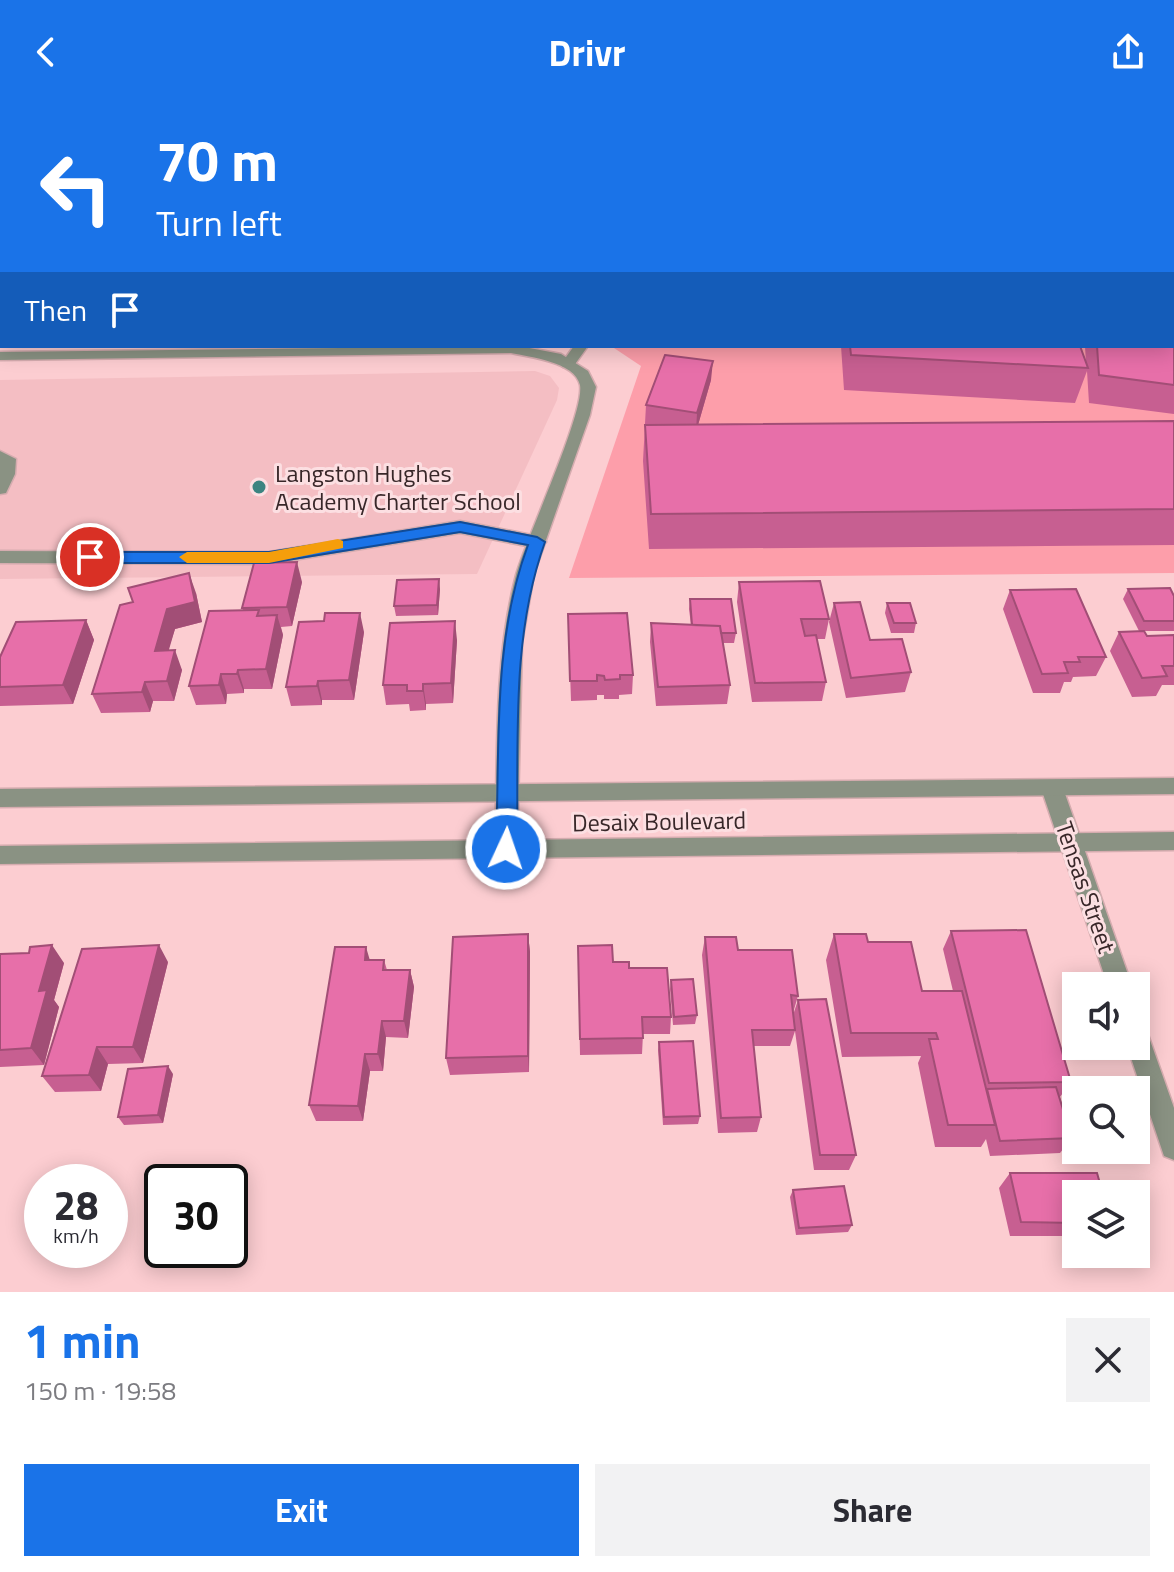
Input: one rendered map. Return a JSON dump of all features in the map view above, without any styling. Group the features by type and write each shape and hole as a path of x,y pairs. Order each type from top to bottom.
{"street":[{"path":"568,364 580,348"},
{"path":"0,356 301,349 511,349 539,352 583,374 588,387 586,400 525,574 512,643 506,849"},
{"path":"0,456 8,459 7,474 0,489"},
{"path":"0,557 269,558 460,527 537,542"},
{"name":"Desaix Boulevard","path":"0,798 1174,786"},
{"name":"Tensas Street","path":"1052,788 1115,972"},
{"name":"Desaix Boulevard","path":"0,855 1174,841"},
{"path":"1145,1060 1174,1147"}],"shaded area":[{"path":"614,348 1174,348 1174,573 569,578 641,366"},
{"name":"Langston Hughes Academy Charter School","path":"535,371 550,376 559,388 557,400 477,574 0,579 0,380"}],"building":[{"path":"850,348 1081,348 1088,368 851,355"},
{"path":"1097,348 1174,348 1174,385 1099,375"},
{"path":"665,355 713,361 697,413 646,405"},
{"path":"1174,421 1174,509 651,514 645,425"},
{"path":"297,562 287,607 242,608 254,563"},
{"path":"189,573 195,602 167,609 155,651 175,650 167,681 145,682 142,692 92,694 120,605 133,602 128,588"},
{"path":"439,579 437,605 394,606 397,580"},
{"path":"820,581 829,619 801,619 805,636 816,635 826,682 755,683 739,582"},
{"path":"1170,588 1174,596 1174,621 1144,621 1128,589"},
{"path":"1076,589 1106,657 1078,657 1080,662 1064,662 1068,673 1042,674 1010,590"},
{"path":"690,599 731,599 736,633 721,633 720,626 692,625"},
{"path":"860,602 870,640 902,639 911,672 851,678 834,603"},
{"path":"887,603 910,603 916,623 894,623"},
{"path":"259,610 257,616 277,615 266,669 221,674 219,685 189,686 209,611"},
{"path":"325,613 360,613 349,680 318,681 317,686 286,687 299,622 324,621"},
{"path":"627,613 633,675 605,680 604,676 597,675 597,681 570,681 568,614"},
{"path":"86,620 63,685 0,687 0,657 16,622"},
{"path":"455,621 451,683 423,684 423,691 407,691 407,685 383,685 390,623"},
{"path":"651,623 720,626 730,685 658,687"},
{"path":"1144,631 1147,636 1174,635 1174,666 1162,666 1167,676 1142,678 1119,632"},
{"path":"1026,930 1069,1076 1062,1076 1062,1082 989,1083 951,931"},
{"path":"528,934 528,1056 446,1058 453,937"},
{"path":"834,934 866,934 868,942 911,942 922,991 962,991 995,1125 948,1125 929,1039 938,1039 936,1033 851,1033"},
{"path":"705,937 736,937 738,950 792,950 798,996 791,995 795,1030 752,1030 761,1117 721,1118"},
{"path":"52,945 39,991 47,990 31,1048 0,1050 0,954 29,953 30,947"},
{"path":"159,945 133,1047 97,1047 89,1075 42,1076 82,949"},
{"path":"612,945 613,962 629,962 629,968 667,968 671,1017 642,1017 643,1038 580,1039 578,946"},
{"path":"335,947 366,947 365,960 384,960 383,970 410,970 404,1021 382,1021 378,1054 365,1054 358,1106 309,1105"},
{"path":"693,979 697,1015 674,1017 671,980"},
{"path":"826,999 856,1155 820,1155 798,1000"},
{"path":"693,1041 700,1116 664,1117 659,1042"},
{"path":"168,1066 158,1115 118,1117 128,1069"},
{"path":"1056,1087 1062,1106 1062,1138 1000,1141 987,1089"},
{"path":"1010,1173 1097,1173 1099,1180 1062,1180 1062,1223 1021,1222"},
{"path":"844,1186 852,1225 799,1228 793,1190"}],"slow traffic":[{"path":"187,557 269,558 338,545"}],"place":[{"name":"Langston Hughes Academy Charter School","path":"259,487"}],"route":[{"path":"90,557 269,558 351,542 460,527 537,542 525,574 512,643 506,849"}]}
